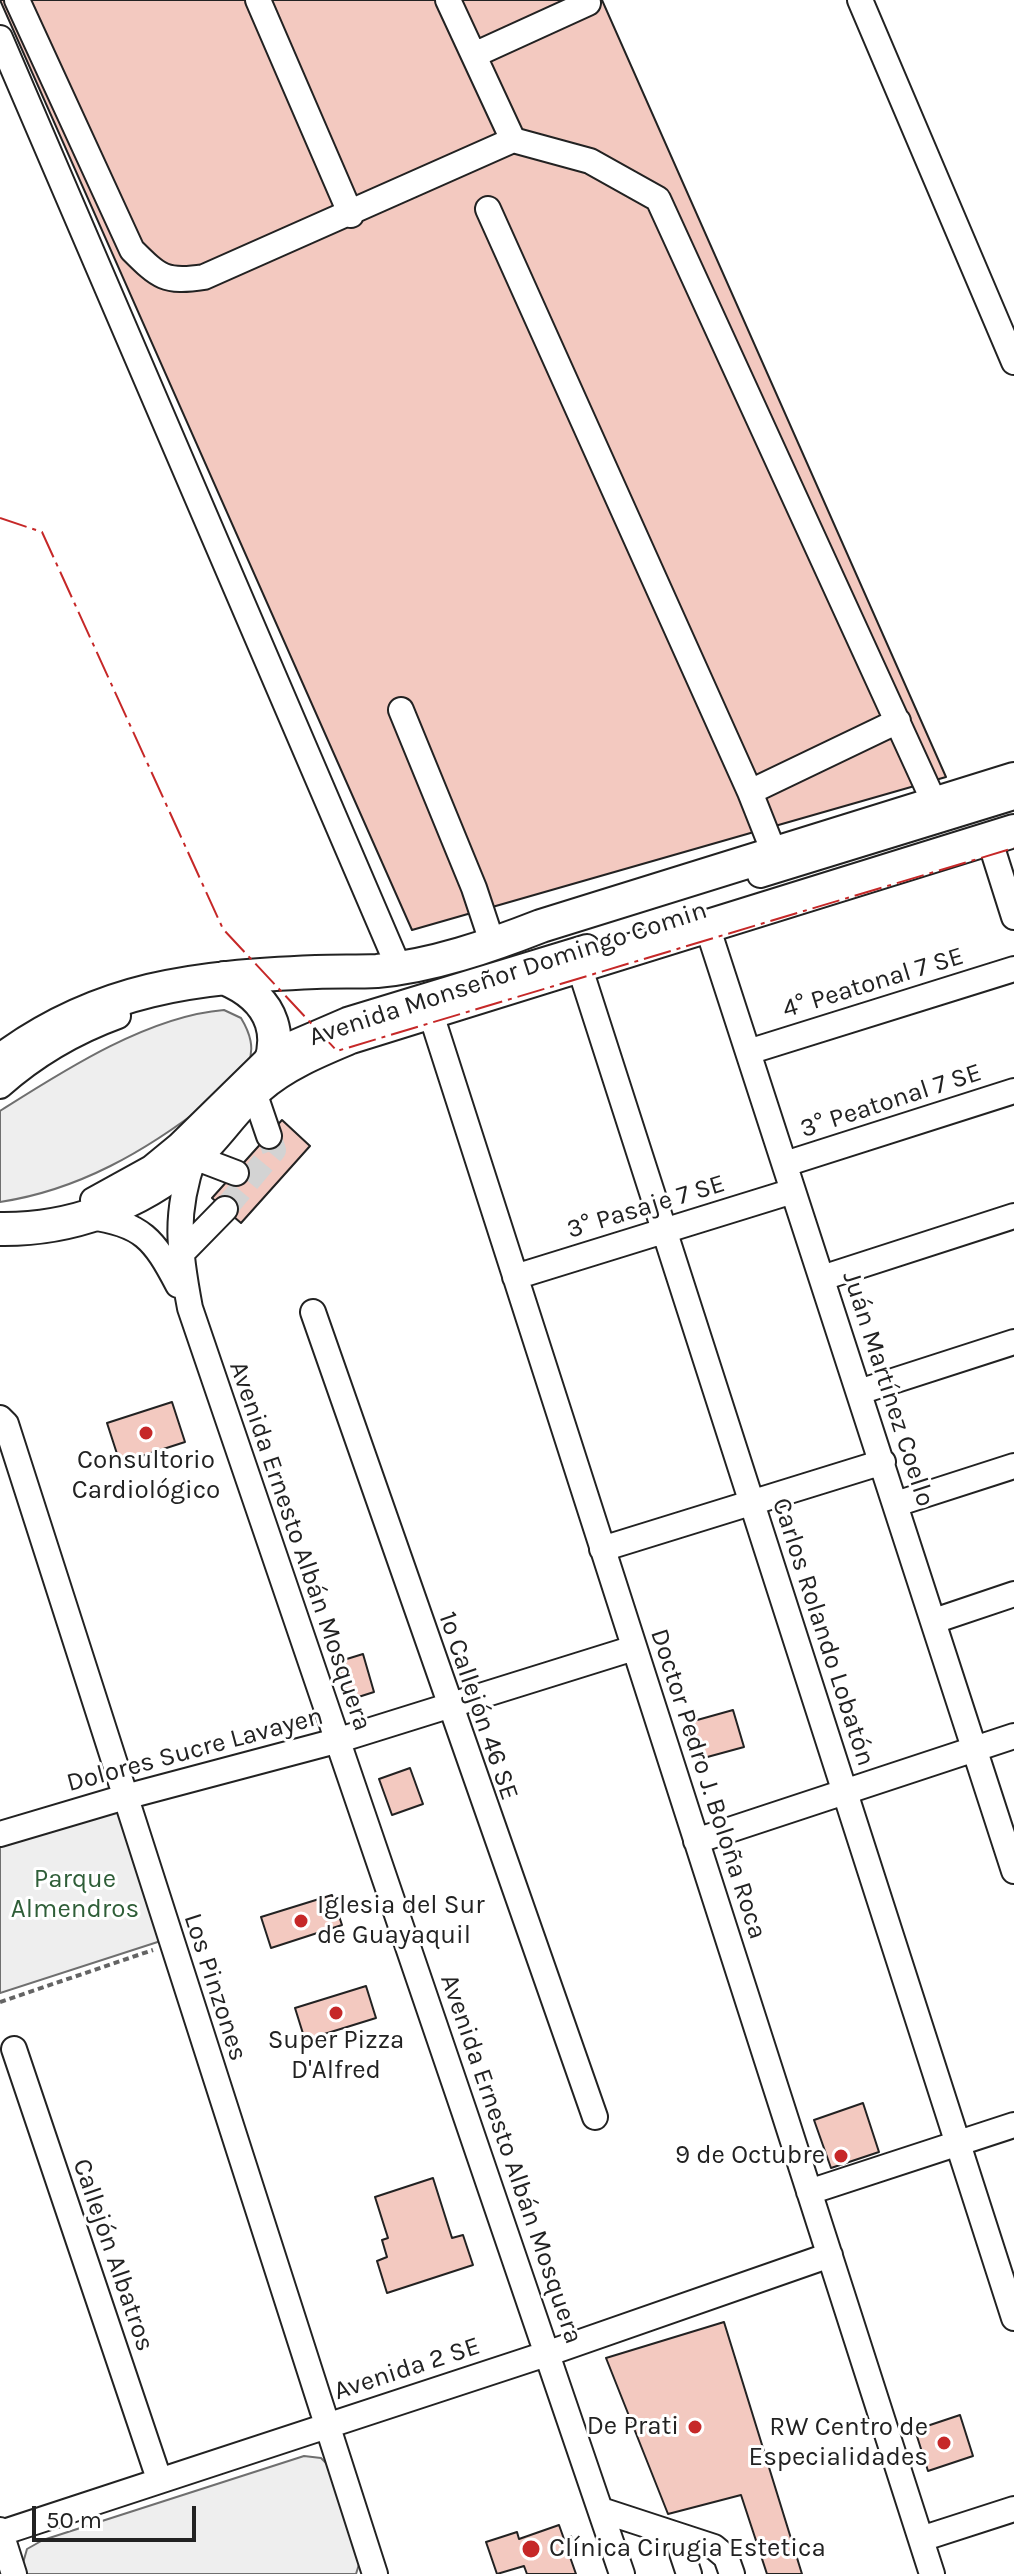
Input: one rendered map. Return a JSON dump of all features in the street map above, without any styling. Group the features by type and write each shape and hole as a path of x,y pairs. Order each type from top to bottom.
{"main road":[{"name":"Avenida Monseñor Domingo Comin","path":"0,1061 58,1022 122,996 190,981 236,984 399,968 493,945 550,923 1014,779"},
{"name":"Avenida Monseñor Domingo Comin","path":"0,1229 39,1227 87,1217 143,1193 194,1157 257,1089 320,1050 576,957 707,926 1002,835"},
{"path":"236,984 268,1013 275,1051 257,1089"}],"street":[{"path":"17,0 132,250 153,271 172,282 204,277 351,215 513,140 590,161 658,199 935,804"},
{"path":"258,0 351,215"},
{"path":"860,0 1014,362"},
{"path":"451,1 513,140"},
{"path":"474,55 588,3"},
{"path":"0,38 399,968"},
{"path":"488,209 750,792 775,855"},
{"path":"401,710 474,888 493,945"},
{"path":"750,792 898,721"},
{"name":"Avenida Monseñor Domingo Comin","path":"0,1086 63,1039 147,1005 236,984 417,978 1014,797"},
{"name":"Avenida Monseñor Domingo Comin","path":"0,1214 73,1207 109,1194 179,1145 275,1051 347,1020 576,957 1014,817"},
{"path":"1002,835 1014,917"},
{"name":"Juán Martínez Coello","path":"707,926 1014,1871"},
{"name":"Carlos Rolando Lobatón","path":"576,957 1014,2318"},
{"name":"4° Peatonal 7 SE","path":"748,1052 1014,969"},
{"name":"Doctor Pedro J. Boloña Roca","path":"430,1011 932,2574"},
{"path":"257,1089 269,1136"},
{"name":"3° Peatonal 7 SE","path":"785,1164 1014,1091"},
{"path":"194,1157 236,1173"},
{"name":"Avenida Ernesto Albán Mosquera","path":"194,1157 183,1189 178,1222 180,1255 190,1308 622,2574"},
{"name":"3° Pasaje 7 SE","path":"515,1277 793,1191"},
{"path":"180,1255 225,1209"},
{"path":"822,1278 1014,1216"},
{"name":"Avenida Ernesto Albán Mosquera","path":"87,1217 123,1222 149,1240 164,1258 190,1308"},
{"name":"1º Callejón 46 SE","path":"313,1312 448,1706 595,2117"},
{"path":"859,1392 1014,1342"},
{"name":"Los Pinzones","path":"0,1418 6,1424 375,2574"},
{"path":"602,1549 883,1462"},
{"path":"896,1504 1014,1466"},
{"path":"934,1621 1014,1594"},
{"name":"Dolores Sucre Lavayen","path":"0,1834 336,1741 634,1648"},
{"path":"696,1841 1014,1736"},
{"name":"Callejón Albatros","path":"14,2049 159,2479"},
{"path":"809,2192 1014,2125"},
{"name":"Avenida 2 SE","path":"0,2532 549,2353 830,2255"},
{"path":"921,2539 1014,2509"},
{"path":"601,2510 714,2547 726,2557 732,2574"},
{"path":"0,2532 14,2574"},
{"path":"676,2535 689,2574"}],"path":[{"path":"0,2002 172,1944"}],"green space":[{"path":"224,1010 241,1018 251,1047 248,1065 231,1086 185,1121 110,1166 57,1188 0,1202 0,1111 79,1063 136,1034 195,1014"},
{"name":"Parque Almendros","path":"128,1806 170,1938 0,1993 0,1845"},
{"path":"304,2456 321,2458 332,2469 360,2561 356,2574 27,2574 23,2563 27,2549 43,2540"}],"building":[{"path":"0,0 602,0 946,777 412,930"},
{"path":"282,1120 310,1146 241,1223 212,1198"},
{"name":"Consultorio Cardiológico","path":"172,1402 185,1442 120,1463 107,1423"},
{"path":"363,1654 374,1692 349,1700 337,1662"},
{"path":"733,1710 744,1747 700,1759 690,1722"},
{"path":"410,1768 423,1804 392,1815 379,1779"},
{"name":"Iglesia del Sur de Guayaquil","path":"332,1895 342,1925 271,1948 261,1917"},
{"name":"Super Pizza D'Alfred","path":"366,1986 376,2018 305,2040 295,2008"},
{"path":"863,2103 879,2152 831,2168 814,2120"},
{"path":"433,2178 452,2238 463,2235 473,2265 387,2293 377,2261 387,2257 382,2240 388,2238 375,2197"},
{"name":"De Prati","path":"724,2322 802,2574 767,2574 741,2495 668,2514 606,2358"},
{"name":"RW Centro de Especialidades","path":"960,2415 973,2456 928,2471 915,2430"},
{"name":"Clínica Cirugia Estetica","path":"559,2525 564,2539 571,2536 577,2555 570,2557 576,2574 527,2574 524,2566 497,2574 486,2542 517,2532 519,2539"}],"tunnel":[{"path":"225,1209 274,1150 269,1136"}],"power":[{"path":"0,518 42,532 223,929 337,1051 1014,848"}],"place":[{"name":"Consultorio Cardiológico","path":"146,1433"},
{"name":"Iglesia del Sur de Guayaquil","path":"301,1921"},
{"name":"Super Pizza D'Alfred","path":"336,2013"},
{"name":"9 de Octubre","path":"841,2156"},
{"name":"De Prati","path":"695,2427"},
{"name":"RW Centro de Especialidades","path":"944,2443"},
{"name":"Clínica Cirugia Estetica","path":"531,2549"}]}
